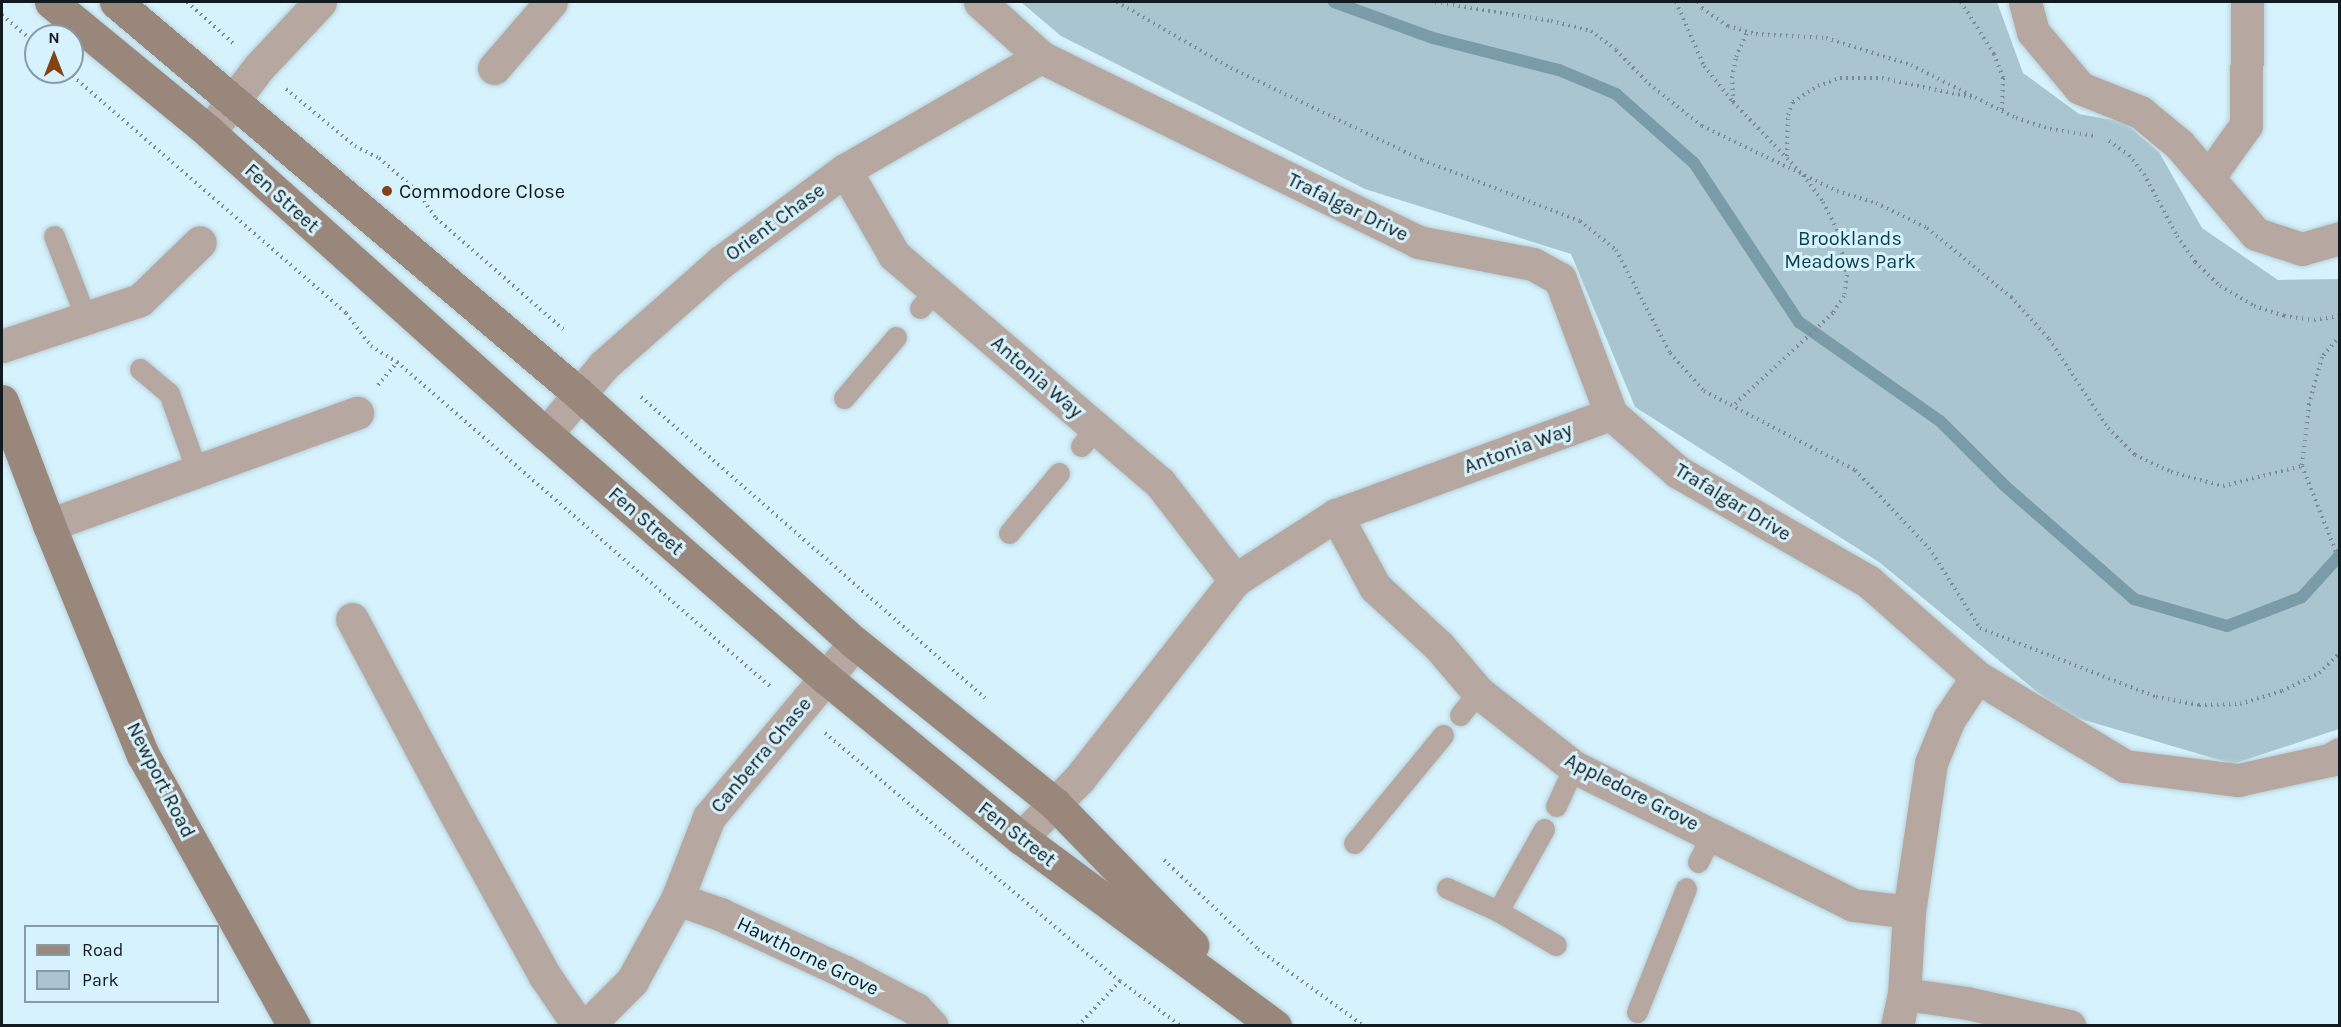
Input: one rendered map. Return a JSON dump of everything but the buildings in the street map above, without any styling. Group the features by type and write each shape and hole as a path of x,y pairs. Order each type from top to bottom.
{"street":[{"name":"Fen Street","path":"51,2 209,132 546,434 826,678 1021,838 1268,1021"},
{"name":"Fen Street","path":"116,2 578,393 855,643 1055,804 1268,1021"},
{"path":"209,132 259,67 320,2"},
{"path":"495,68 551,2"},
{"name":"Trafalgar Drive","path":"980,2 1041,57 1418,242 1533,264 1560,279 1611,414 1678,472 1869,582 1977,677 2125,766 2238,780 2330,760 2340,754"},
{"path":"2025,2 2033,32 2080,88 2140,112 2179,144 2256,234 2301,249 2340,238"},
{"path":"2208,178 2246,125 2247,2"},
{"name":"Orient Chase","path":"546,434 578,393 604,365 721,262 845,170 1041,57"},
{"name":"Antonia Way","path":"845,170 894,255 928,299 1088,437 1160,483 1235,580"},
{"path":"2,346 140,300 200,242"},
{"name":"Newport Road","path":"2,401 49,525 144,755 294,1026"},
{"path":"49,525 357,413"},
{"name":"Antonia Way","path":"1021,838 1078,779 1235,580 1336,515 1611,414"},
{"name":"Appledore Grove","path":"1336,515 1375,586 1439,646 1469,703 1705,848 1853,905 1909,912"},
{"path":"352,619 545,976 579,1026"},
{"name":"Canberra Chase","path":"587,1026 632,981 677,898 709,817 855,643"},
{"path":"1977,677 1949,719 1931,763 1909,912 1900,1010 1967,1003 2069,1026"},
{"name":"Hawthorne Grove","path":"677,898 720,914 845,972 916,1009 932,1026"}],"lane":[{"path":"54,236 86,318"},
{"path":"843,398 896,337"},
{"path":"140,369 169,393 197,471"},
{"path":"1009,533 1059,473"},
{"path":"1354,843 1443,735"},
{"path":"1556,806 1574,767"},
{"path":"1498,911 1544,829"},
{"path":"1447,888 1498,911 1556,945"},
{"path":"1637,1012 1686,888"}],"path":[{"path":"187,2 259,67 355,146 379,158 417,191 436,218 989,701"},
{"path":"1117,2 1231,68 1422,160 1580,221 1616,250 1670,353 1704,391 1855,470 1929,548 1980,628 2156,697 2199,705 2240,704 2282,691 2319,673 2340,653"},
{"path":"1435,2 1551,21 1591,31 1616,50 1649,84 1702,126 1837,191 1876,203 1927,228 2011,297 2049,339 2108,428 2135,455 2171,472 2223,486 2302,466"},
{"path":"1676,2 1704,66 1733,102 1787,156 1823,202 1837,230 1847,275 1844,296 1833,313 1733,406"},
{"path":"1698,2 1702,8 1728,26 1747,32 1826,38 1911,65 2002,110 2050,129 2104,138 2129,155 2144,174 2177,236 2195,262 2220,286 2254,306 2284,316 2314,320 2340,316"},
{"path":"1961,2 1994,54 2003,78 2002,110"},
{"path":"2,15 24,34"},
{"path":"1733,102 1732,78 1736,57 1747,32"},
{"path":"1787,156 1788,115 1793,102 1818,86 1840,78 1882,78 1979,99"},
{"path":"82,84 346,313 371,346 397,362 798,710 1120,981 1181,1026"},
{"path":"2340,336 2322,357 2309,404 2302,466 2340,562"},
{"path":"1156,852 1258,949 1364,1026"},
{"path":"1078,1026 1120,981"}],"green space":[{"name":"Brooklands Meadows Park","path":"1021,2 1997,2 2023,73 2079,114 2124,122 2159,152 2202,228 2278,280 2339,279 2339,729 2233,764 2064,714 1879,562 1635,407 1571,254 1365,189 1061,36"}],"waterway":[{"path":"1334,2 1433,38 1559,70 1616,94 1694,163 1799,322 1940,421 2005,486 2134,599 2227,626 2302,597 2340,555"}],"place":[{"name":"Commodore Close","path":"387,191"}]}
